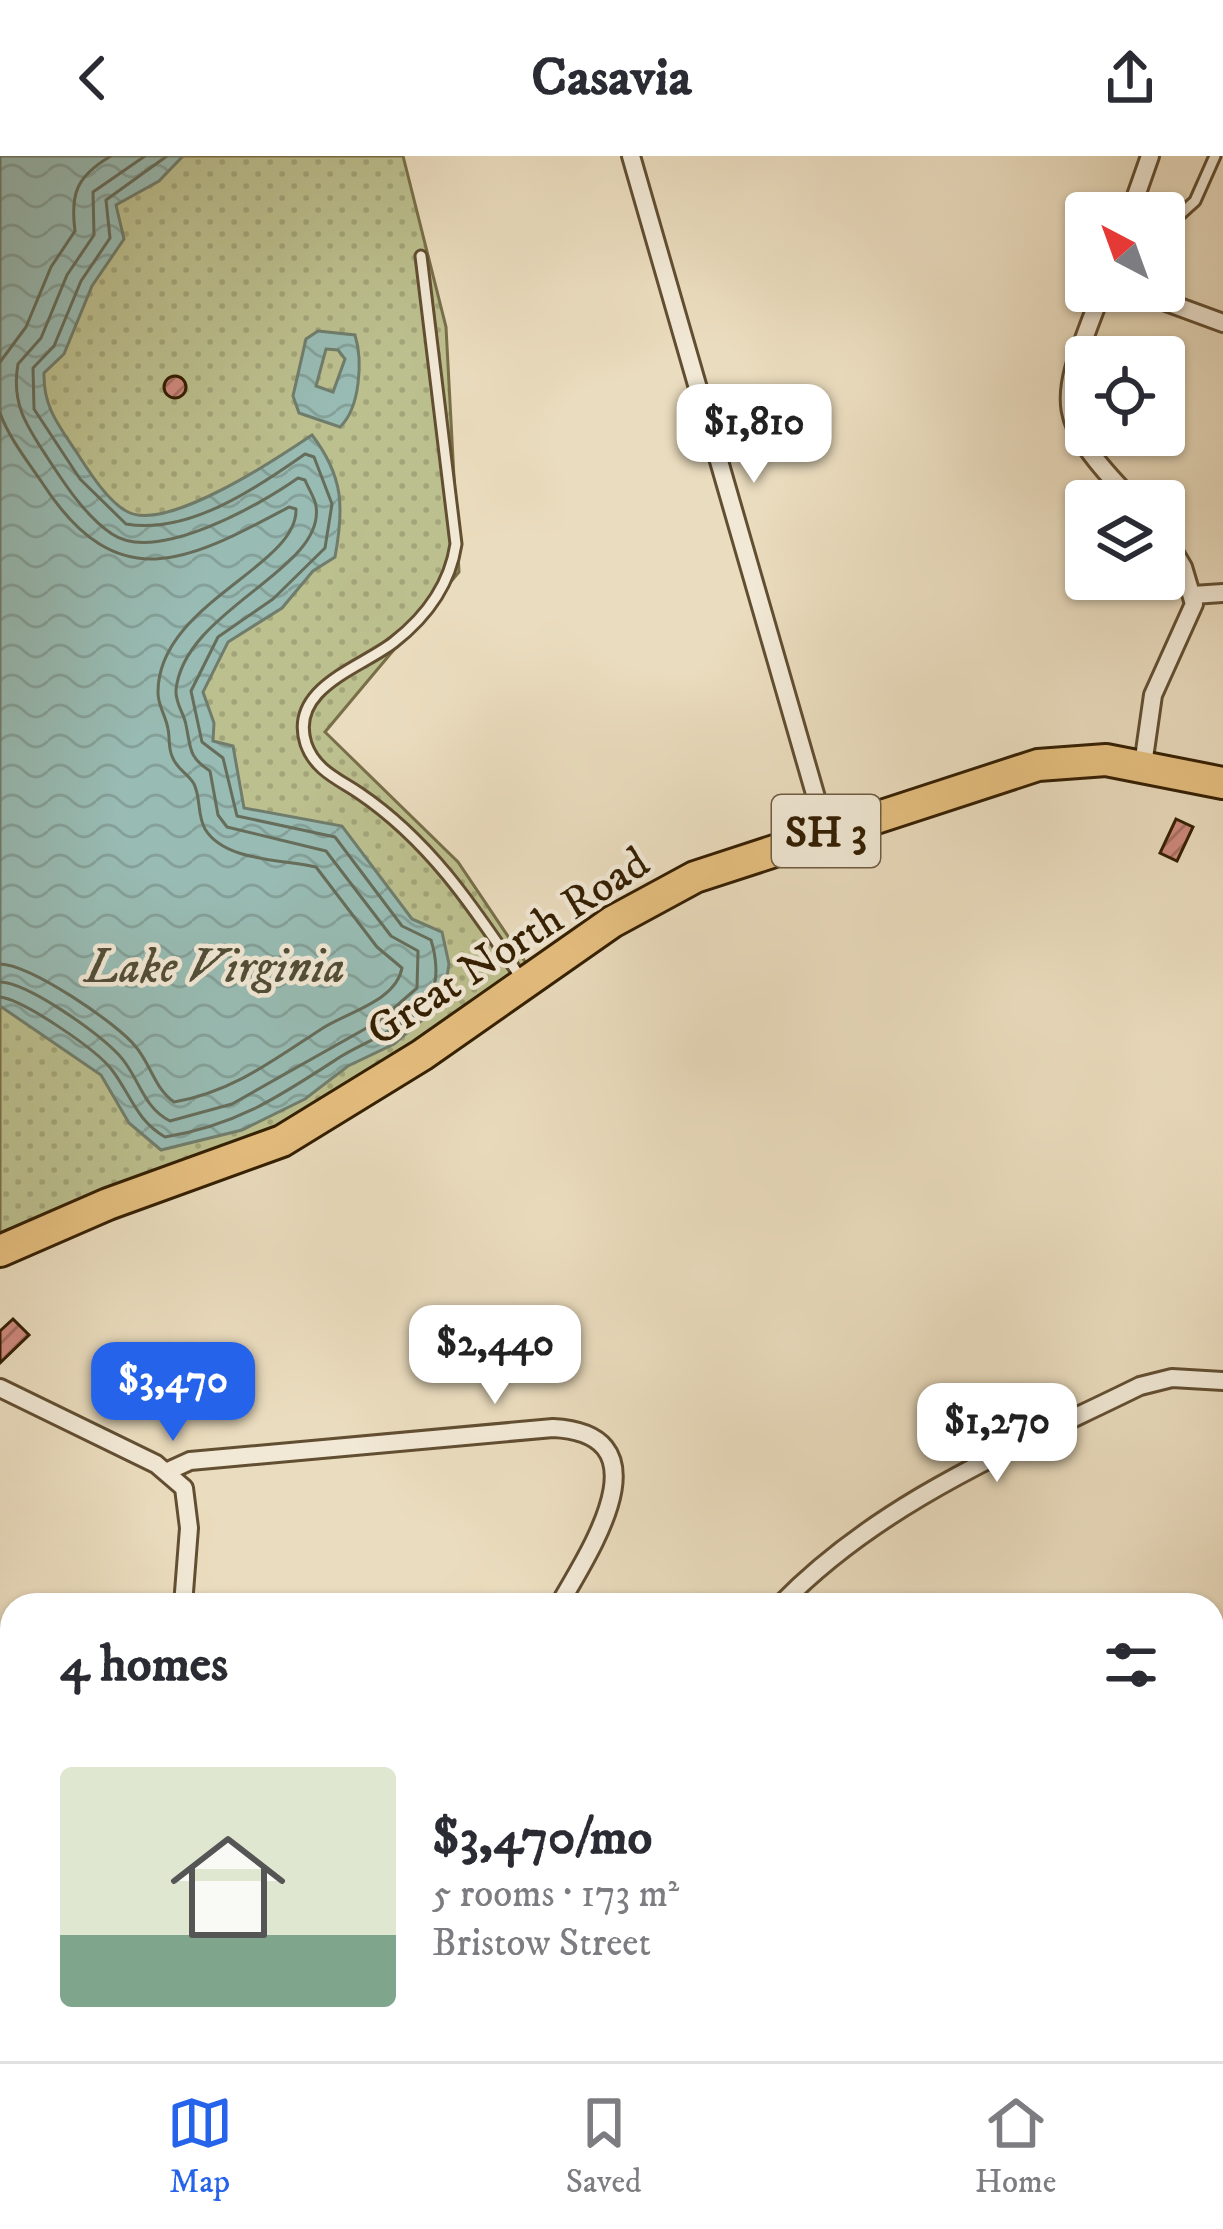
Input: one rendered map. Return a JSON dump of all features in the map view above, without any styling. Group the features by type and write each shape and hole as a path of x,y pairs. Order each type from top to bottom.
{"highway":[{"name":"Great North Road","path":"0,1251 108,1204 282,1141 422,1055 673,886 1038,765 1106,760 1223,783"}],"street":[{"path":"631,156 826,832"},
{"path":"1137,192 1150,156"},
{"path":"1185,309 1223,323"},
{"path":"1095,312 1070,382 1068,410 1076,438 1114,480"},
{"path":"1143,765 1153,695 1188,624 1193,596 1185,579"},
{"path":"1193,596 1223,593"},
{"path":"795,1593 877,1520 920,1494 1140,1386 1172,1378 1223,1381"},
{"path":"0,1388 168,1471 188,1499 184,1593"},
{"path":"168,1471 213,1459 553,1428 580,1432 609,1459 616,1487 608,1517 566,1593"}],"lane":[{"path":"1185,210 1195,201 1214,156"},
{"path":"421,256 456,544 452,570 425,613 394,642 317,694 303,732 309,752 329,776 360,794 441,863 524,983"}],"green space":[{"path":"0,156 403,156 446,327 459,572 325,732 458,862 528,966 311,1115 0,1241"}],"water":[{"name":"Lake Virginia","path":"0,156 183,156 159,181 116,205 124,239 92,286 64,354 44,373 50,407 107,495 128,512 146,515 168,512 222,490 312,435 323,450 339,493 335,557 313,571 282,608 228,642 203,692 214,723 213,741 233,746 244,808 342,826 412,919 442,932 449,964 443,1002 394,1044 348,1066 305,1099 242,1130 161,1150 129,1123 101,1075 0,1006"},
{"path":"318,331 355,335 358,384 352,408 340,427 299,413 293,396 306,339","holes":["326,349 338,350 345,359 333,392 316,386"]}],"building":[{"path":"175,376 186,387 175,398 164,387"},
{"path":"1176,819 1193,827 1177,861 1160,853"},
{"path":"13,1319 29,1335 0,1363 0,1331"}]}
